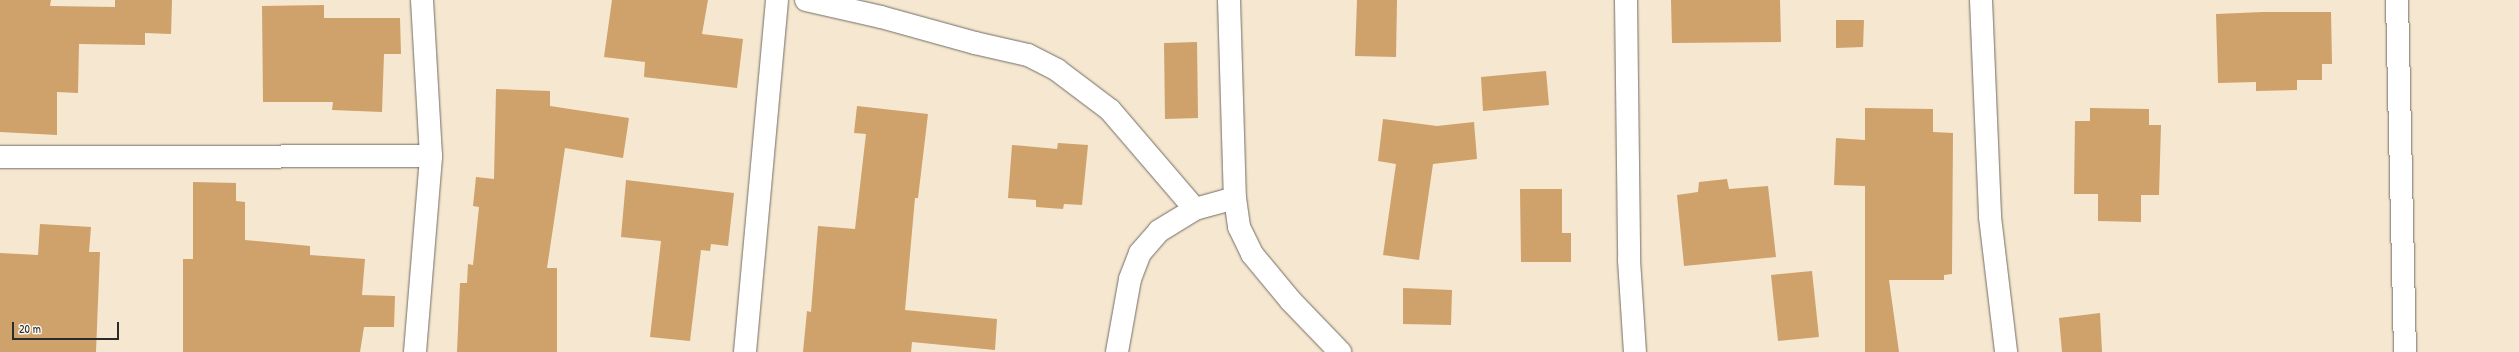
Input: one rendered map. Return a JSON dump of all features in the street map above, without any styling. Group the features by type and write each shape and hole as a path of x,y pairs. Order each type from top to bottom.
{"street":[{"path":"415,352 431,156 422,0"},
{"path":"745,352 777,0"},
{"path":"806,0 881,17 975,44 1006,49 1034,58 1057,70 1110,110 1196,209"},
{"path":"1230,0 1235,198 1239,227 1252,254 1291,302 1340,352"},
{"path":"1626,0 1629,260 1635,352"},
{"path":"1982,0 1990,217 2006,352"},
{"path":"2397,0 2405,352"},
{"path":"0,157 431,156"},
{"path":"1117,352 1130,279 1140,253 1159,231 1196,209 1235,198"}],"building":[{"path":"0,0 51,0 50,6 115,7 115,0 172,0 171,34 145,33 145,45 79,44 78,93 57,92 57,135 0,132"},
{"path":"612,0 708,0 702,34 743,39 737,88 644,77 645,62 604,57"},
{"path":"1357,0 1397,0 1396,57 1355,56"},
{"path":"1671,0 1780,0 1781,42 1672,43"},
{"path":"324,5 324,18 400,18 401,54 384,54 382,112 332,110 333,102 263,102 262,6"},
{"path":"2331,12 2332,64 2322,64 2322,80 2297,80 2297,90 2256,91 2256,82 2218,83 2216,14"},
{"path":"1836,20 1864,20 1863,47 1836,48"},
{"path":"1197,42 1198,118 1165,119 1164,43"},
{"path":"1546,71 1549,105 1483,111 1481,77"},
{"path":"496,89 550,91 550,106 629,118 623,158 565,148 547,268 557,268 557,352 457,352 460,283 467,283 468,264 473,265 479,207 473,206 476,177 494,179"},
{"path":"857,106 928,114 918,198 915,198 905,310 997,319 995,350 912,342 911,352 803,352 807,311 811,312 818,226 855,229 866,134 854,133"},
{"path":"1865,108 1933,109 1933,132 1953,133 1952,274 1944,275 1944,280 1889,280 1899,352 1865,352 1865,186 1834,185 1836,138 1865,140"},
{"path":"2090,108 2149,109 2149,125 2161,125 2159,195 2141,195 2141,222 2098,221 2098,194 2074,194 2075,121 2090,121"},
{"path":"1383,119 1437,126 1474,122 1477,159 1433,164 1419,260 1383,255 1396,164 1378,161"},
{"path":"1058,143 1088,145 1082,205 1064,204 1063,209 1036,207 1036,200 1008,198 1012,145 1057,149"},
{"path":"1727,179 1729,189 1768,186 1776,257 1684,266 1677,195 1698,192 1699,182"},
{"path":"626,180 734,193 728,246 711,244 710,251 701,250 690,341 650,337 661,241 621,237"},
{"path":"193,182 236,183 236,201 245,202 245,240 310,246 310,255 365,259 362,295 395,296 394,327 364,327 360,352 183,352 183,259 193,259"},
{"path":"1520,189 1562,189 1562,233 1571,233 1571,262 1521,262"},
{"path":"40,224 91,227 89,252 100,252 96,352 0,352 0,253 38,255"},
{"path":"1812,271 1819,337 1778,341 1771,275"},
{"path":"1403,288 1452,290 1451,325 1403,324"},
{"path":"2100,313 2102,352 2062,352 2059,318"}]}
